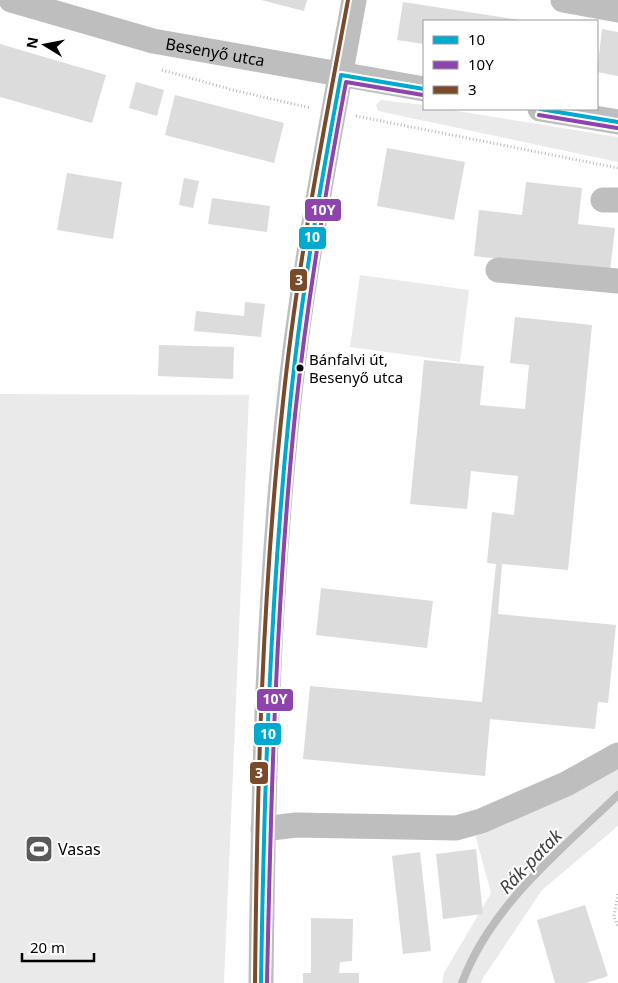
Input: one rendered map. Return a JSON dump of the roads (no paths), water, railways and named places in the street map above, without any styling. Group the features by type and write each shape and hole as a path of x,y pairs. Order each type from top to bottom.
{"street":[{"name":"Besenyő utca","path":"11,0 154,41 341,76 423,89"},
{"path":"261,983 263,829 272,626 287,419 309,255 354,0"},
{"path":"575,6 618,10"},
{"path":"549,110 618,122"},
{"path":"498,270 618,281"},
{"path":"263,829 296,825 456,828 481,821 566,784 618,755"}],"waterway":[{"name":"Rák-patak","path":"462,983 490,929 509,904 529,881 618,795"}],"place":[{"name":"Bánfalvi út, Besenyő utca","path":"300,368"},
{"name":"Vasas","path":"39,849"}]}
